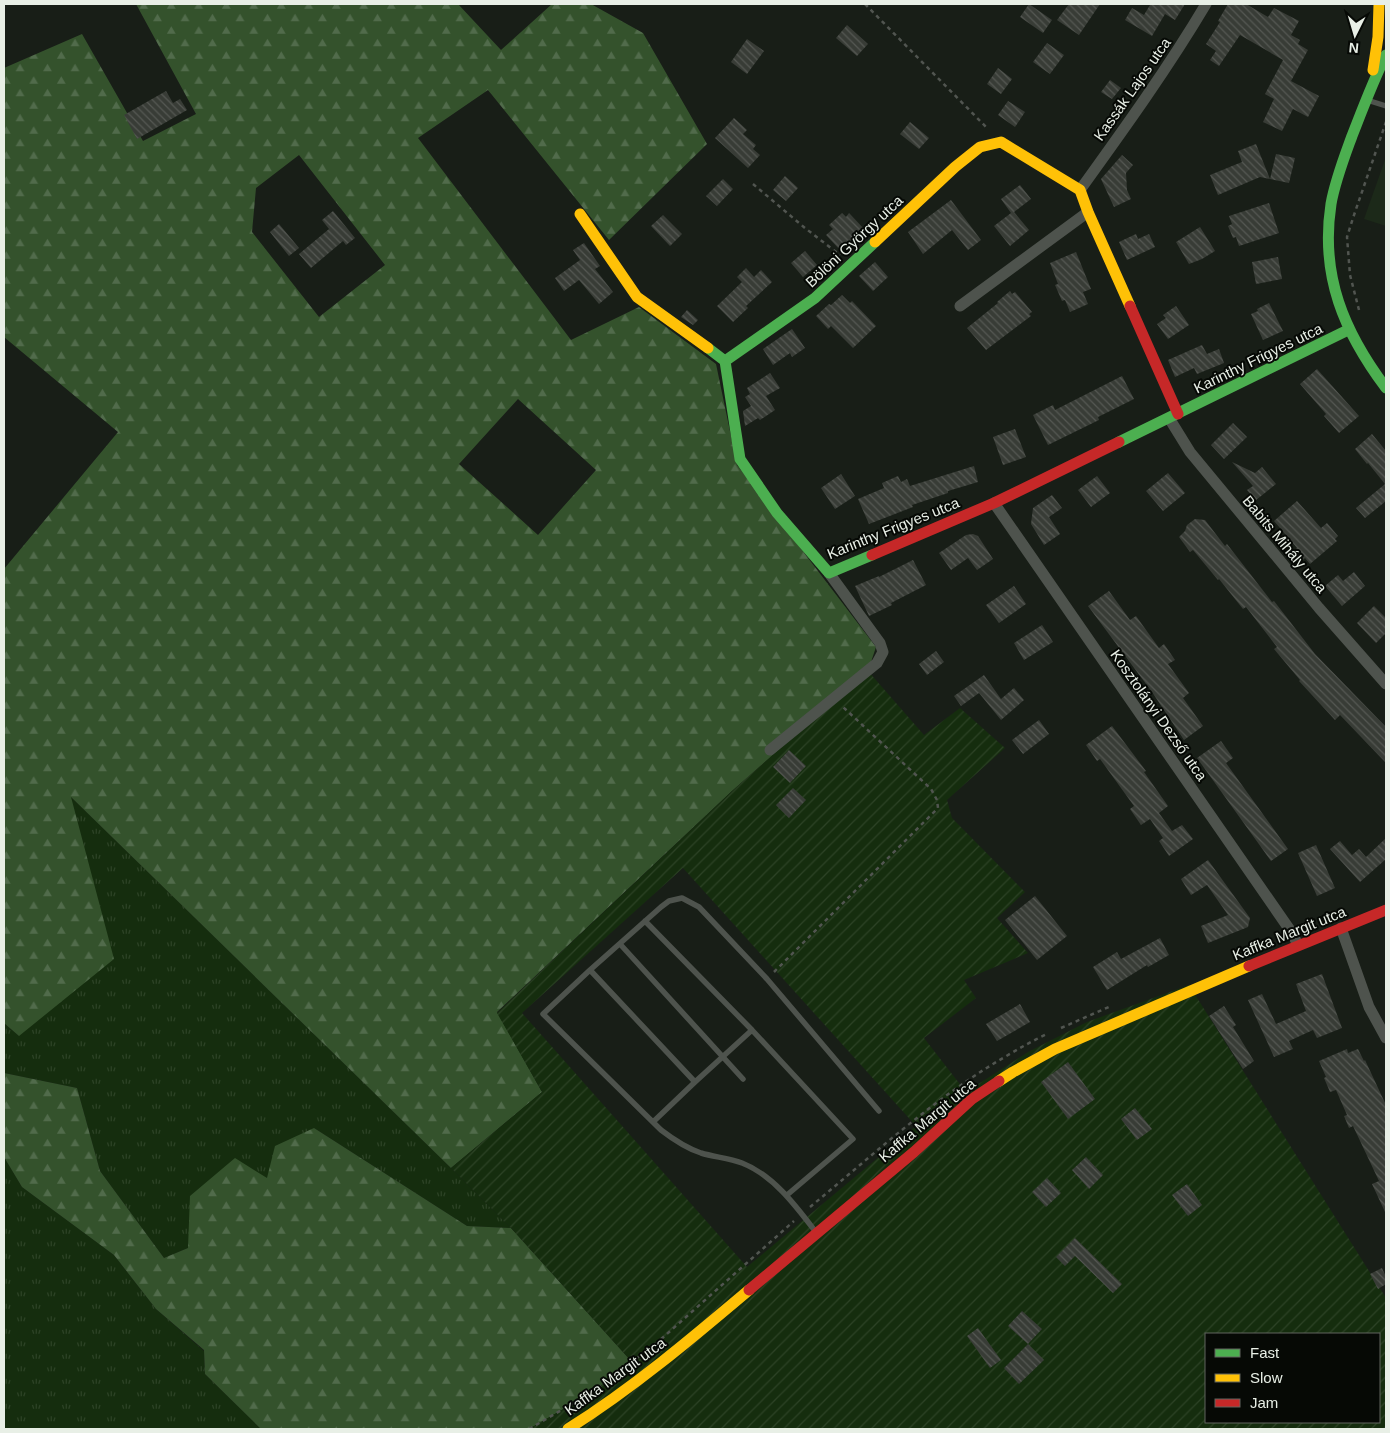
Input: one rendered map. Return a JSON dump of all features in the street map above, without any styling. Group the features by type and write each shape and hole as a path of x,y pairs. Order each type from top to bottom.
{"street":[{"name":"Kassák Lajos utca","path":"1080,190 1183,42 1206,4"},
{"path":"1380,4 1386,10"},
{"path":"1367,95 1379,43 1380,4"},
{"path":"1386,55 1367,95 1336,181 1329,228 1329,253 1334,288 1348,330 1366,362 1386,388"},
{"path":"1001,142 1080,190"},
{"name":"Bölöni György utca","path":"725,361 815,298 955,167 980,147 1001,142"},
{"name":"Babits Mihály utca","path":"1080,190 1173,416 1196,460 1319,608 1386,684"},
{"path":"960,306 1088,212"},
{"path":"580,214 637,297 725,361"},
{"name":"Karinthy Frigyes utca","path":"725,361 740,459 777,513 829,574 994,503 1348,330"},
{"name":"Kosztolányi Dezső utca","path":"994,503 1298,945"},
{"path":"770,750 876,662 883,652 880,643 829,574"},
{"name":"Kaffka Margit utca","path":"568,1429 600,1409 668,1358 816,1232 914,1152 972,1099 1013,1072 1055,1049 1298,945 1386,910"},
{"path":"1341,928 1369,1007 1386,1038"}],"lane":[{"path":"1367,95 1386,106"},
{"path":"816,1232 787,1195 760,1172 742,1163 701,1153 678,1144 661,1130 543,1014 669,901 682,898 699,907 767,979 879,1111"},
{"path":"645,922 752,1030 853,1139 787,1195"},
{"path":"620,944 743,1079"},
{"path":"590,970 695,1082"},
{"path":"653,1122 752,1030"}],"path":[{"path":"865,4 1001,142"},
{"path":"1360,314 1350,275 1347,237 1386,122"},
{"path":"753,184 851,264"},
{"path":"767,979 938,808 937,800 931,789 840,705"}],"shaded area":[{"path":"1386,157 1386,226 1364,219"}],"green space":[{"path":"136,4 458,4 501,50 552,4 591,4 643,33 707,144 609,240 488,90 418,138 571,340 639,307 716,364 737,465 876,647 868,671 732,791 497,1012 542,1092 451,1168 71,797 114,959 19,1036 4,1023 4,569 118,432 4,337 4,68 82,34 143,141 196,114","holes":["299,155 385,265 319,317 252,232 256,188","518,399 596,470 538,535 459,464"]},
{"path":"868,671 924,735 960,708 1005,748 947,800 952,818 1025,892 997,918 1028,953 964,980 976,998 924,1038 966,1092 1028,1052 1087,1022 1189,985 1386,1298 1386,1429 529,1429 591,1393 632,1362 511,1228 451,1168 542,1092 497,1013 732,791","holes":["683,868 916,1126 747,1267 522,1013"]},
{"path":"70,796 511,1228 467,1226 314,1128 267,1178 188,1248 164,1258 100,1171 77,1088 4,1073 4,1023 19,1036"},
{"path":"4,1073 77,1088 100,1171 164,1258 188,1248 190,1196 235,1158 267,1178 275,1146 314,1128 467,1226 511,1228 632,1362 591,1393 529,1429 261,1429 205,1374 204,1350 156,1309 114,1255 22,1187 4,1157"},
{"path":"4,1157 22,1187 114,1255 156,1309 204,1351 205,1374 261,1429 4,1429"}],"building":[{"path":"1029,4 1052,20 1043,33 1020,17"},
{"path":"1069,4 1100,4 1079,35 1057,20"},
{"path":"1149,4 1185,4 1175,20 1165,14 1152,36 1125,20 1132,8 1144,15"},
{"path":"1228,4 1246,4 1268,17 1274,8 1299,21 1291,35 1300,40 1298,44 1308,50 1291,81 1319,96 1308,117 1293,109 1282,131 1263,122 1274,99 1265,94 1283,60 1240,35 1219,66 1210,60 1216,51 1206,44 1220,22 1218,21"},
{"path":"847,25 868,44 857,56 836,38"},
{"path":"747,39 764,51 747,74 731,62"},
{"path":"1047,43 1064,55 1050,74 1033,62"},
{"path":"998,68 1012,79 1001,94 987,84"},
{"path":"1110,80 1121,88 1112,99 1101,92"},
{"path":"166,91 173,103 180,99 187,110 137,139 124,115"},
{"path":"1008,101 1025,112 1015,127 998,115"},
{"path":"734,118 747,130 743,134 756,145 753,149 760,155 748,168 715,138"},
{"path":"910,122 929,138 919,149 900,134"},
{"path":"1256,144 1270,179 1260,177 1218,195 1210,175 1242,162 1238,151"},
{"path":"1276,154 1295,158 1289,183 1270,179"},
{"path":"1122,155 1133,165 1126,173 1127,190 1131,199 1114,207 1101,179"},
{"path":"785,176 798,188 786,201 773,190"},
{"path":"723,179 733,189 717,206 706,196"},
{"path":"1020,185 1031,199 1014,212 1029,230 1010,246 994,226 1011,213 1001,199"},
{"path":"951,200 981,240 968,250 952,230 923,254 908,232"},
{"path":"1269,203 1279,233 1239,246 1236,237 1233,238 1228,226 1232,224 1229,216"},
{"path":"333,211 355,238 346,245 343,241 311,268 299,254 329,229 322,220"},
{"path":"842,213 846,217 849,213 864,229 841,251 826,235 833,229 829,225"},
{"path":"663,215 682,234 670,246 651,226"},
{"path":"279,224 299,248 289,256 270,232"},
{"path":"1200,227 1215,251 1189,264 1176,242"},
{"path":"1136,234 1138,239 1149,234 1155,247 1127,260 1119,242"},
{"path":"584,243 600,266 595,269 613,292 599,304 579,280 564,291 555,278 580,260 573,250"},
{"path":"805,251 817,265 803,277 791,263"},
{"path":"1076,252 1091,289 1083,292 1088,304 1070,312 1065,300 1062,301 1055,285 1058,284 1050,263"},
{"path":"1278,257 1282,279 1256,284 1252,262"},
{"path":"875,262 888,277 873,291 859,276"},
{"path":"746,268 754,277 761,270 772,282 746,306 748,308 733,322 717,306 742,282 737,277"},
{"path":"1010,291 1012,294 1015,292 1032,312 1029,314 1031,316 986,350 967,328"},
{"path":"842,295 850,303 852,301 876,326 853,348 831,326 828,329 816,316"},
{"path":"1269,303 1283,331 1263,340 1251,314"},
{"path":"1176,306 1189,325 1168,339 1157,324 1166,318 1163,315"},
{"path":"687,310 698,320 693,325 681,317"},
{"path":"792,329 805,348 792,357 790,353 773,365 763,349"},
{"path":"1202,345 1207,354 1219,349 1224,363 1197,374 1194,368 1175,377 1168,360"},
{"path":"1317,369 1359,416 1339,433 1324,416 1326,414 1300,384"},
{"path":"770,373 780,388 766,396 775,410 760,420 758,418 745,426 743,411 751,406 745,397 750,394 747,388"},
{"path":"1122,376 1134,399 1098,417 1099,420 1048,445 1033,415 1053,405 1055,410"},
{"path":"1233,423 1247,437 1224,459 1211,445"},
{"path":"1015,429 1026,457 1003,465 993,437"},
{"path":"1372,434 1386,451 1386,501 1365,518 1356,508 1385,484 1355,449"},
{"path":"1232,462 1255,473 1262,467 1276,484 1256,500 1247,490 1253,486"},
{"path":"974,466 978,482 948,491 948,493 912,505 913,507 869,524 858,499 884,488 882,483 898,476 901,482 907,479 910,486"},
{"path":"1168,473 1185,493 1163,511 1146,491"},
{"path":"841,474 855,496 835,509 821,488"},
{"path":"1097,476 1110,493 1091,507 1078,490"},
{"path":"1052,495 1062,508 1049,517 1060,534 1044,545 1031,524 1033,508"},
{"path":"1297,501 1321,528 1327,523 1338,536 1335,539 1337,541 1310,564 1305,558 1302,561 1294,551 1297,548 1274,521"},
{"path":"1195,519 1205,520 1225,546 1227,544 1272,602 1274,601 1315,654 1386,727 1386,763 1340,715 1335,720 1299,681 1274,649 1277,647 1246,607 1243,609 1193,550 1190,552 1179,537 1185,531 1187,525"},
{"path":"973,534 978,536 993,559 977,570 968,558 951,570 939,553 966,535"},
{"path":"913,560 926,585 869,616 855,586 879,577"},
{"path":"1354,572 1365,586 1342,606 1325,586 1338,575 1343,581"},
{"path":"1014,586 1026,604 999,623 986,605"},
{"path":"1109,591 1130,620 1136,616 1159,648 1164,644 1175,660 1168,664 1189,693 1183,698 1203,726 1184,740 1152,692 1088,606"},
{"path":"1374,606 1386,618 1386,633 1376,643 1357,623"},
{"path":"1042,625 1053,642 1024,660 1014,643"},
{"path":"936,651 944,662 927,675 919,664"},
{"path":"984,675 1001,699 1014,688 1024,700 1001,720 979,693 961,706 954,696"},
{"path":"1039,720 1049,734 1023,754 1012,740"},
{"path":"1112,726 1146,771 1144,772 1168,806 1159,813 1172,831 1182,825 1193,839 1169,856 1159,841 1163,838 1150,819 1141,825 1130,809 1134,806 1100,759 1097,761 1086,745"},
{"path":"1221,741 1233,758 1226,763 1288,849 1271,861 1197,758"},
{"path":"789,750 806,766 790,783 773,767"},
{"path":"793,788 806,800 789,818 776,805"},
{"path":"1386,838 1386,859 1360,882 1330,849 1340,841 1352,855 1359,849 1366,857"},
{"path":"1316,845 1335,888 1317,896 1298,853"},
{"path":"1208,860 1250,918 1248,927 1208,943 1201,926 1228,915 1207,885 1191,895 1181,879"},
{"path":"1035,896 1067,936 1037,960 1005,920"},
{"path":"1160,938 1169,955 1148,967 1147,965 1107,990 1093,967 1117,952 1121,959"},
{"path":"1322,974 1342,1028 1317,1038 1313,1030 1289,1041 1293,1049 1274,1057 1248,1000 1262,994 1276,1024 1306,1011 1296,984"},
{"path":"1020,1004 1030,1022 997,1041 986,1024"},
{"path":"1224,1006 1236,1025 1233,1027 1254,1061 1243,1069 1209,1016"},
{"path":"1347,1049 1348,1053 1358,1049 1386,1105 1386,1214 1372,1184 1379,1181 1353,1126 1349,1128 1344,1116 1347,1115 1336,1090 1330,1092 1319,1061"},
{"path":"1068,1062 1095,1099 1068,1119 1041,1082"},
{"path":"1135,1108 1152,1129 1137,1140 1121,1119"},
{"path":"1086,1157 1103,1175 1089,1189 1072,1170"},
{"path":"1047,1178 1061,1193 1046,1207 1032,1192"},
{"path":"1187,1184 1202,1205 1188,1216 1172,1195"},
{"path":"1075,1238 1122,1284 1113,1293 1075,1256 1065,1266 1056,1257"},
{"path":"1382,1268 1386,1277 1386,1284 1378,1289 1370,1274"},
{"path":"1022,1311 1042,1329 1028,1344 1008,1326"},
{"path":"978,1328 1001,1360 990,1368 967,1336"},
{"path":"1028,1344 1044,1360 1019,1384 1004,1368"}],"traffic: fast":[{"path":"1386,55 1364,105 1340,170 1331,204 1328,230 1332,279 1347,324 1358,346 1386,388"},
{"path":"725,361 815,298 875,242"},
{"path":"1119,442 1348,330"},
{"path":"708,348 725,361 740,459 777,513 829,573 872,555"}],"traffic: slow":[{"path":"1373,70 1378,37 1379,4"},
{"path":"875,242 955,167 980,147 1001,142 1080,190 1130,306"},
{"path":"580,214 637,297 708,348"},
{"path":"999,1081 1055,1049 1249,966"},
{"path":"568,1429 639,1380 749,1290"}],"traffic: jam":[{"path":"1130,306 1178,414"},
{"path":"872,555 994,503 1119,442"},
{"path":"1249,966 1386,910"},
{"path":"749,1290 914,1152 972,1099 999,1081"}]}
